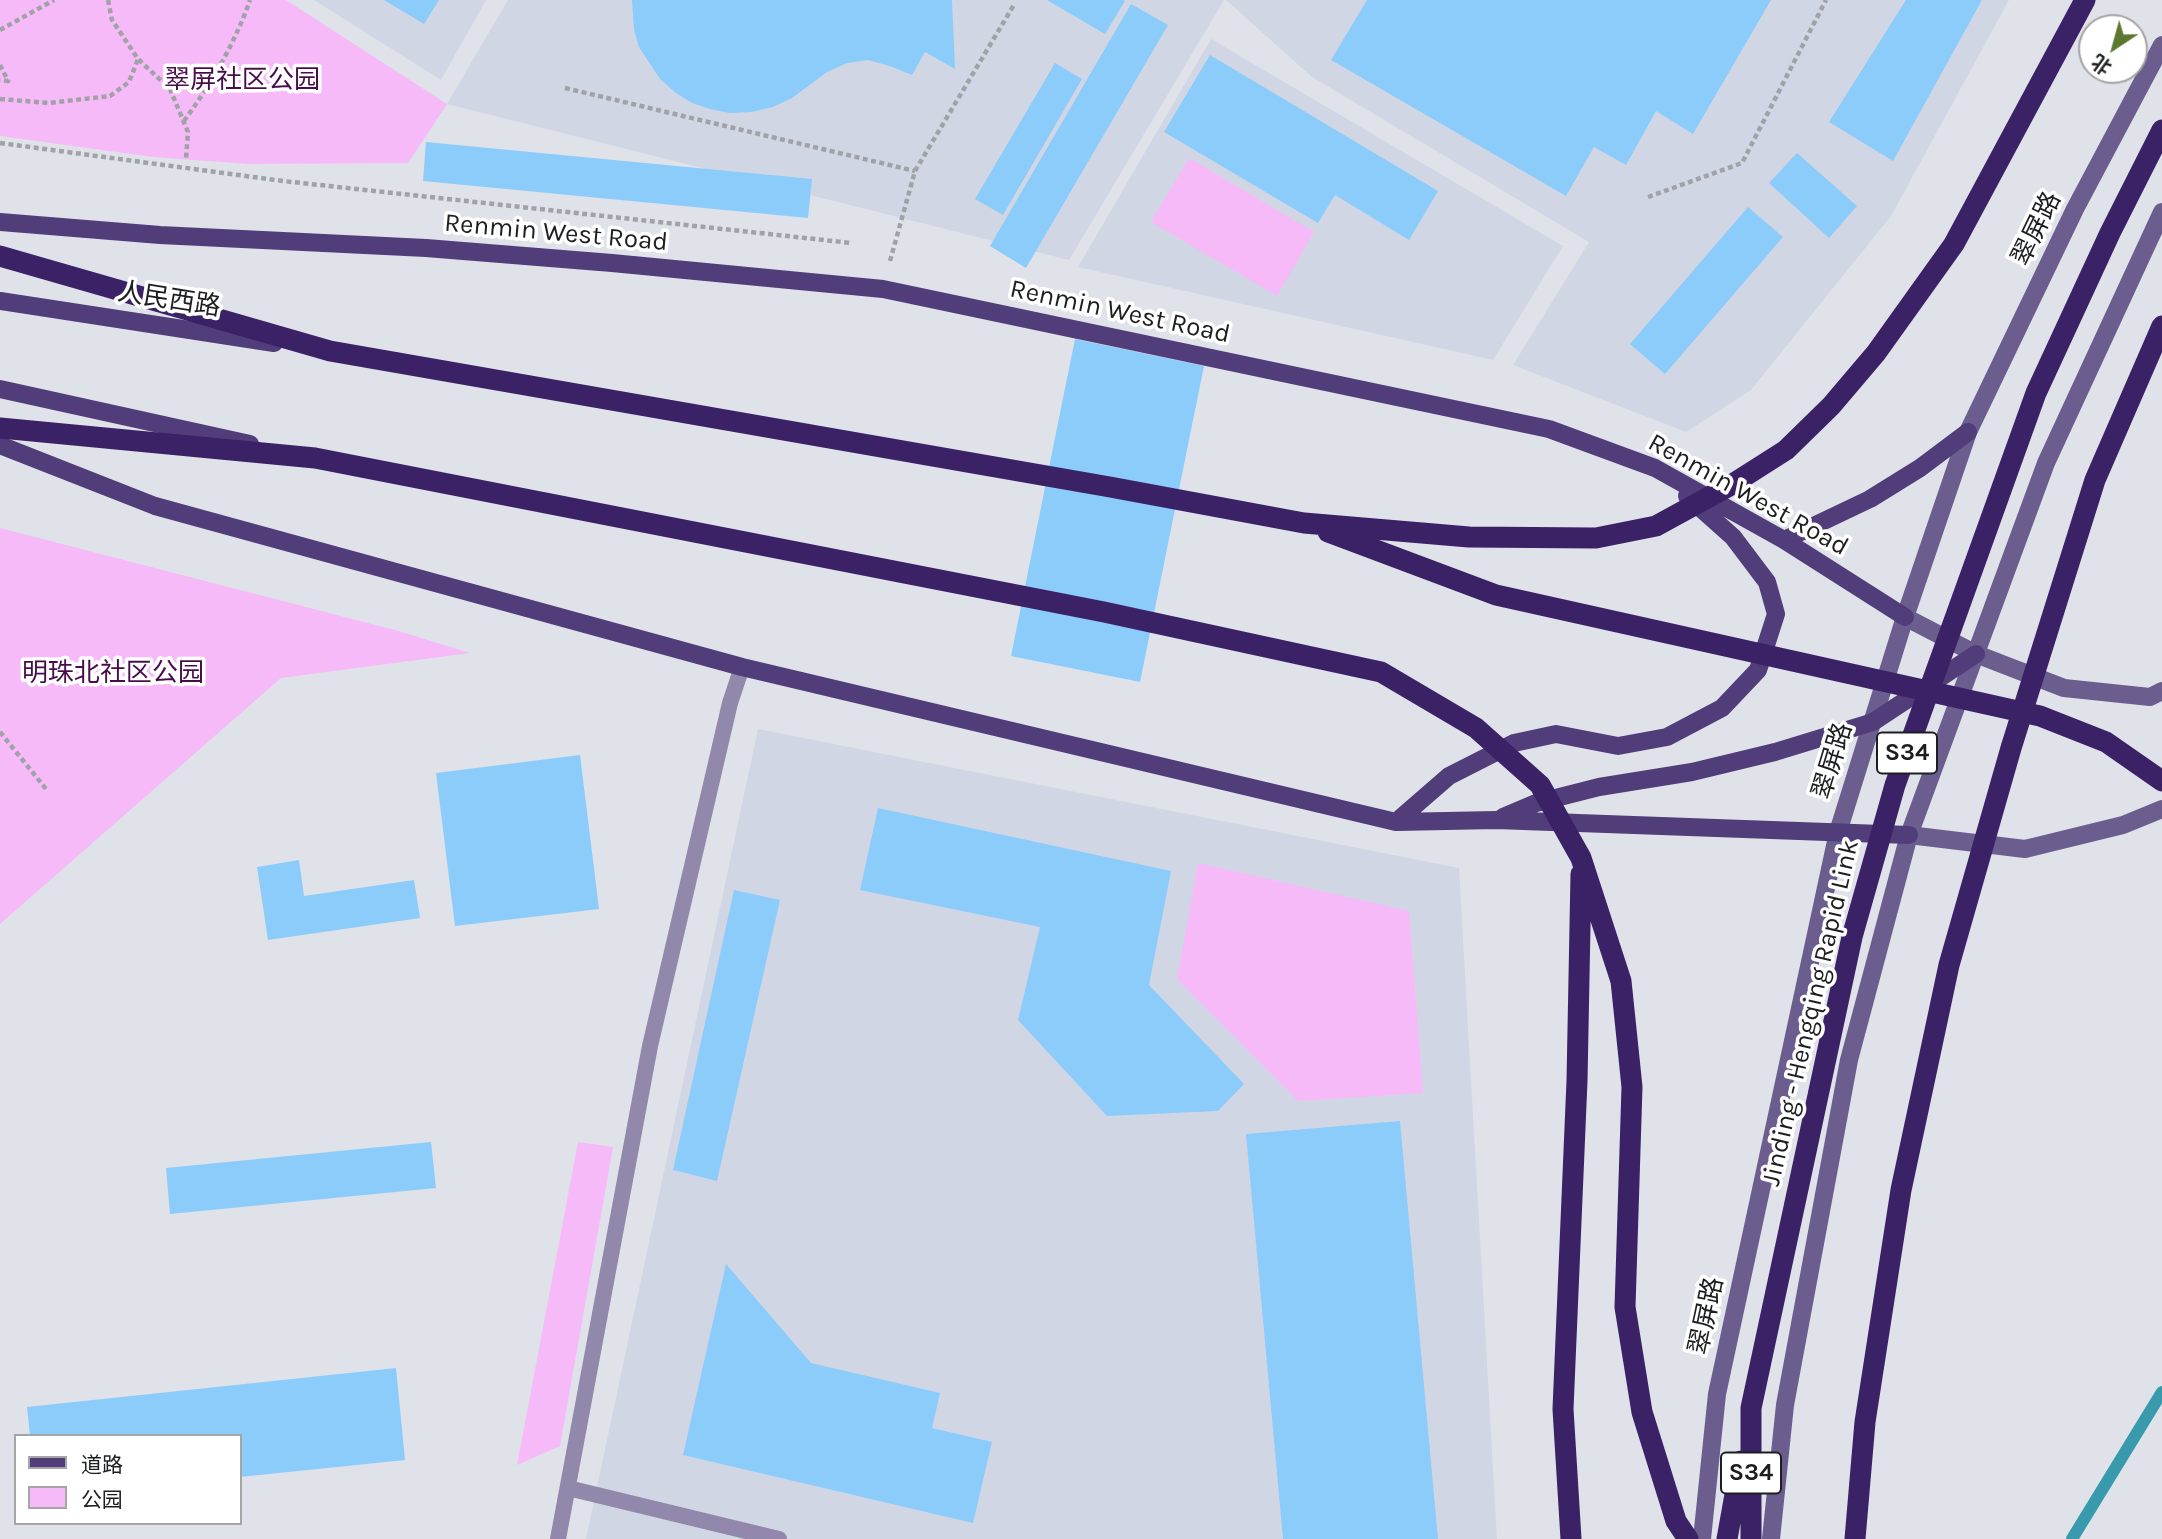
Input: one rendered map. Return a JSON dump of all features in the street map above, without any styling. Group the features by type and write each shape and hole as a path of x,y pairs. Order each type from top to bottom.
{"highway":[{"path":"0,256 330,351 1304,523 1469,537 1596,538 1657,526 1731,485 1786,450 1831,406 1876,353 1954,244 2085,0"},
{"name":"Jinding - Hengqing Rapid Link","path":"1751,1539 1751,1408 1852,937 1895,785 2036,393 2110,233 2162,130"},
{"path":"1855,1539 1865,1422 1900,1190 1949,965 2011,748 2095,480 2162,326"},
{"path":"0,428 315,458 1104,611 1381,672 1476,728 1540,785 1581,858 1621,981 1632,1087 1626,1307 1642,1412 1676,1521 1688,1539"},
{"path":"1304,523 1496,595 2040,716 2106,742 2162,782"},
{"path":"1571,1539 1563,1409 1577,1081 1581,858"},
{"path":"1727,1539 1751,1408"}],"main road":[{"name":"翠屏路","path":"1702,1539 1717,1394 1838,832 1905,617 1968,432 2075,209 2162,45"},
{"path":"1771,1539 1785,1405 1849,1060 1909,835 2046,463 2162,212"},
{"name":"Renmin West Road","path":"0,222 160,235 426,248 883,289 1438,404 1549,429 1655,468 1784,540 1905,617 1976,654 2064,688 2156,694"},
{"name":"人民西路","path":"0,301 330,351"},
{"path":"0,389 315,458"},
{"path":"1784,540 1870,499 1920,468 1968,432"},
{"path":"0,445 155,506 742,667 1396,822 1496,820 1909,835 2025,849 2123,825 2162,809"},
{"path":"1396,822 1449,776 1514,743 1556,734 1618,746 1667,737 1722,708 1758,670 1776,614 1767,582 1733,537 1655,468"},
{"path":"1496,820 1536,803 1599,787 1692,772 1775,752 1872,722 1976,654"}],"lane":[{"path":"558,1539 650,1046 730,703 742,667"},
{"path":"568,1488 779,1539"}],"path":[{"path":"0,30 54,0"},
{"path":"108,0 112,20 138,59 170,89 188,132 186,159"},
{"path":"183,122 227,53 250,0"},
{"path":"1648,197 1742,163 1826,0"},
{"path":"883,289 915,171 1015,3"},
{"path":"0,99 49,103 110,96 129,82 138,59"},
{"path":"0,65 8,81 0,80"},
{"path":"565,89 915,171"},
{"path":"0,143 283,181 851,243"},
{"path":"0,732 46,789"}],"shaded area":[{"path":"314,0 486,0 441,80"},
{"path":"508,0 1224,0 1069,260 447,104"},
{"path":"1226,0 2009,0 1891,216 1751,390 1686,432 1513,365 1589,242 1312,77"},
{"path":"1211,39 1563,246 1493,360 1078,267"},
{"path":"758,729 1459,868 1497,1539 586,1539"}],"green space":[{"name":"翠屏社区公园","path":"0,0 286,0 447,104 408,163 248,164 153,157 0,136"},
{"path":"1189,158 1314,232 1277,296 1151,222"},
{"name":"明珠北社区公园","path":"0,528 395,630 470,653 281,678 0,924"},
{"path":"1198,863 1409,911 1423,1093 1298,1101 1177,979"},
{"path":"578,1142 613,1147 560,1446 517,1465"}],"building":[{"path":"384,0 439,0 424,24"},
{"path":"632,0 952,0 955,69 925,52 912,75 868,60 847,63 827,72 792,98 773,107 730,113 710,109 692,103 660,79 639,47 634,30"},
{"path":"1047,0 1123,0 1125,1 1105,34"},
{"path":"1367,0 1771,0 1693,134 1656,111 1626,165 1594,147 1566,196 1331,60"},
{"path":"1906,0 1982,0 1893,161 1829,122"},
{"path":"1131,4 1168,25 1026,268 990,246"},
{"path":"1210,55 1438,191 1409,240 1335,195 1318,223 1164,132"},
{"path":"1055,63 1082,79 1003,215 975,199"},
{"path":"426,142 812,179 808,218 423,181"},
{"path":"1797,153 1857,206 1829,238 1769,183"},
{"path":"1748,207 1783,237 1665,374 1630,344"},
{"path":"1075,339 1204,366 1140,682 1011,656"},
{"path":"580,755 599,909 455,926 436,773"},
{"path":"878,808 1171,871 1149,985 1244,1084 1218,1111 1107,1116 1018,1020 1040,927 860,890"},
{"path":"299,860 304,896 414,880 420,918 268,940 257,867"},
{"path":"734,890 780,900 717,1181 673,1170"},
{"path":"1400,1121 1438,1539 1283,1539 1246,1134"},
{"path":"431,1142 436,1188 170,1214 166,1168"},
{"path":"726,1264 811,1363 940,1393 932,1428 992,1442 973,1523 683,1455"},
{"path":"396,1368 405,1460 242,1477 242,1434 30,1434 27,1407"}],"waterway":[{"path":"2072,1539 2162,1392"}]}
